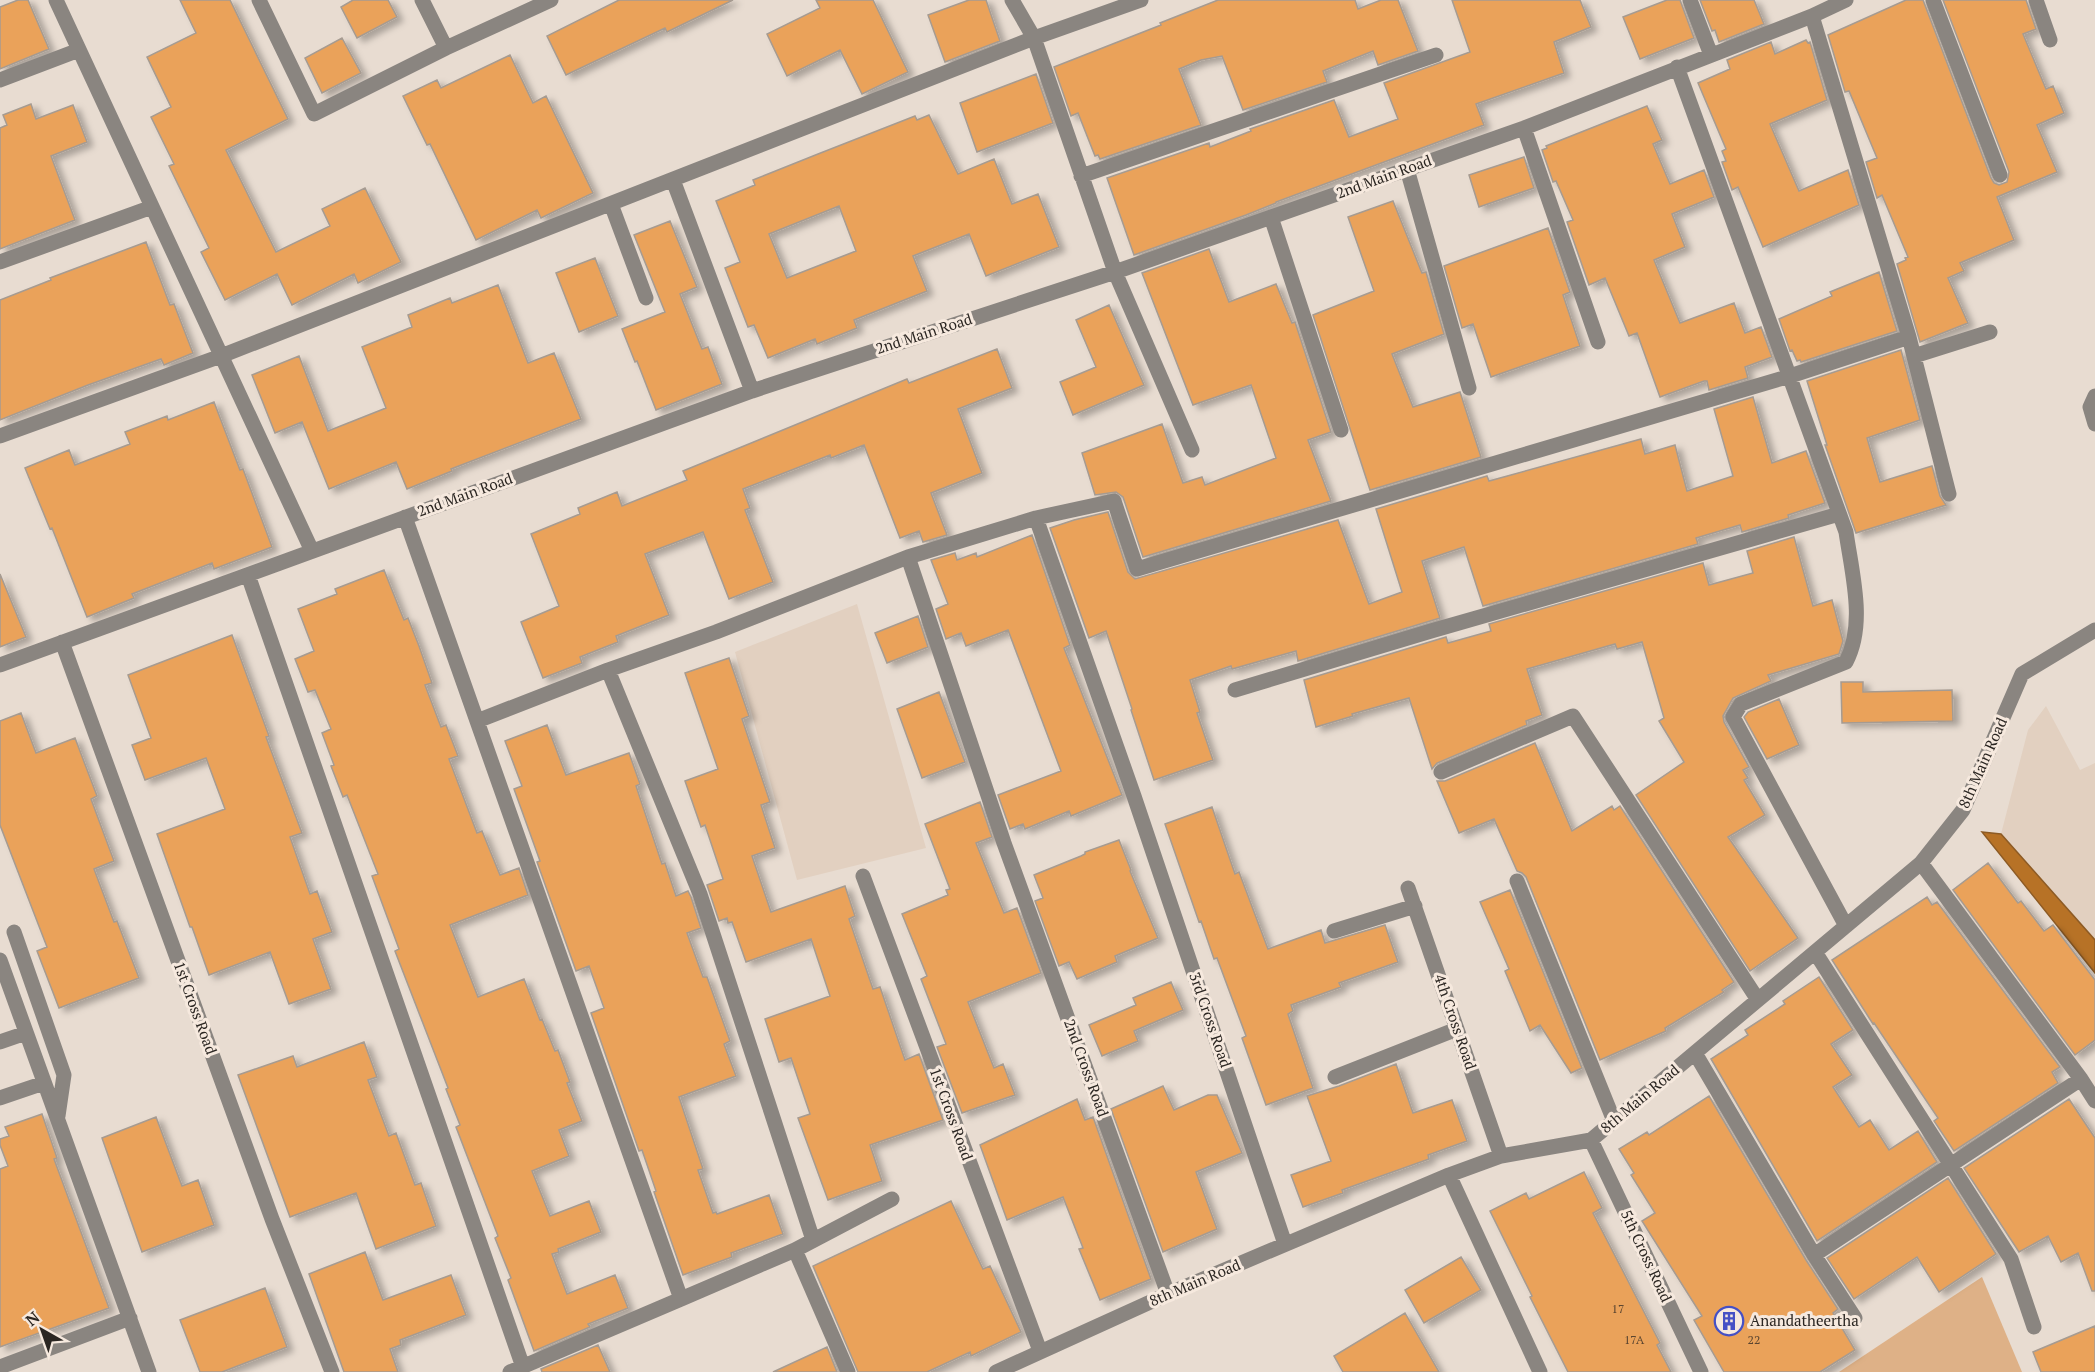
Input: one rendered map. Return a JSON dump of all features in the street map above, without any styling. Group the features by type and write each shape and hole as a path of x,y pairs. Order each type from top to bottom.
{"street":[{"path":"56,0 312,551"},
{"path":"259,0 314,114 446,48 551,0"},
{"path":"422,0 446,48"},
{"path":"1012,0 1034,38 1114,272 1192,450"},
{"path":"0,436 221,356 1034,38 1141,0"},
{"path":"1690,0 1712,55"},
{"name":"2nd Main Road","path":"0,665 752,391 1114,272 1524,128 1812,16 1828,4 1846,0"},
{"path":"1933,0 2001,175"},
{"path":"2037,0 2050,40"},
{"path":"1812,16 1910,337 1949,494"},
{"path":"0,80 79,50"},
{"path":"1081,176 1436,55"},
{"path":"1677,67 1846,532 1856,601 1854,647 1846,662 1741,704 1733,717 1846,926"},
{"path":"1524,128 1598,342"},
{"path":"1407,169 1469,388"},
{"path":"673,180 752,391"},
{"path":"611,204 646,298"},
{"path":"0,262 152,207"},
{"path":"1271,217 1341,430"},
{"path":"1914,356 1990,332"},
{"path":"477,721 608,670 716,632 908,557 1036,518 1114,501 1137,569 1790,376 1910,337"},
{"path":"2095,396 2090,407 2095,424"},
{"path":"1235,690 1431,631 1839,514"},
{"path":"405,517 681,1299"},
{"name":"3rd Cross Road","path":"1036,518 1134,796 1286,1244"},
{"name":"2nd Cross Road","path":"908,557 1004,843 1168,1293"},
{"path":"248,575 516,1369 795,1250 892,1199"},
{"name":"8th Main Road","path":"996,1372 1168,1293 1449,1175 1501,1156 1591,1140 1921,863 1963,810 2022,674 2095,630"},
{"name":"1st Cross Road","path":"62,642 268,1208 332,1372"},
{"path":"608,670 700,894 813,1240"},
{"path":"1441,772 1573,716 1758,1000"},
{"path":"1921,863 2081,1078 2095,1101"},
{"name":"1st Cross Road","path":"863,876 1040,1351"},
{"path":"1517,881 1614,1121"},
{"name":"4th Cross Road","path":"1408,888 1501,1156"},
{"path":"1334,931 1415,906"},
{"path":"14,932 64,1075 58,1119"},
{"path":"1815,952 2011,1259 2034,1327"},
{"path":"0,960 149,1372"},
{"path":"1335,1077 1457,1029"},
{"path":"0,1042 26,1033"},
{"path":"1695,1053 1814,1254 1855,1318"},
{"path":"1814,1254 2081,1078"},
{"path":"0,1098 44,1083"},
{"name":"5th Cross Road","path":"1591,1140 1701,1372"},
{"path":"1449,1175 1540,1372"},
{"path":"795,1250 848,1372"},
{"path":"0,1367 130,1318"}],"shaded area":[{"path":"857,604 926,848 797,880 735,652"},
{"path":"2046,706 2080,770 2095,763 2095,940 2001,834 2028,730"},
{"path":"1982,832 2001,834 2095,940 2095,973"},
{"path":"1982,1277 2022,1372 1839,1372"}],"building":[{"path":"18,0 28,0 49,49 0,69 0,7"},
{"path":"180,0 230,0 288,119 226,150 276,252 330,226 322,209 365,188 401,262 358,283 354,274 292,305 277,274 225,300 201,252 209,248 169,166 174,164 151,117 171,107 147,57 196,33"},
{"path":"353,0 388,0 397,17 357,38 341,7"},
{"path":"619,0 733,0 667,32 665,28 566,75 547,36"},
{"path":"816,0 873,0 908,72 862,94 840,50 787,76 767,34 820,8"},
{"path":"969,0 986,0 1000,41 945,62 928,15"},
{"path":"1218,0 1355,0 1358,9 1381,0 1398,0 1418,51 1378,65 1373,51 1323,71 1327,82 1243,110 1222,56 1201,60 1179,69 1201,125 1100,159 1098,155 1095,156 1078,113 1071,116 1054,67"},
{"path":"1452,0 1580,0 1591,27 1554,42 1564,73 1476,104 1484,125 1134,255 1107,178 1209,143 1210,147 1251,131 1250,129 1334,100 1349,137 1398,119 1384,83 1470,52"},
{"path":"1667,0 1680,0 1694,38 1640,59 1623,17"},
{"path":"1700,0 1754,0 1764,24 1719,42 1715,30 1712,31"},
{"path":"1906,0 1923,0 1994,183 1999,185 2007,182 2009,172 1943,0 2026,0 2036,29 2023,34 2046,89 2053,86 2064,113 2037,125 2057,172 1997,197 2014,240 1960,263 1964,271 1948,278 1968,323 1920,342 1897,264 1908,257 1882,195 1877,198 1866,162 1877,158 1849,91 1845,92 1828,35"},
{"path":"342,38 361,73 322,93 305,58"},
{"path":"1806,40 1810,42 1827,100 1770,124 1799,191 1848,170 1859,205 1763,247 1738,187 1732,190 1722,162 1726,161 1722,151 1726,149 1698,83 1730,69 1727,60 1771,42 1775,54"},
{"path":"510,55 533,103 546,96 593,193 541,218 537,210 476,240 430,144 427,145 403,96 437,80 441,88"},
{"path":"1036,74 1053,123 977,152 960,103"},
{"path":"31,104 36,119 73,105 87,142 51,156 75,220 0,249 0,128 7,125 3,115"},
{"path":"1647,106 1662,140 1653,144 1670,184 1704,170 1714,197 1672,214 1685,247 1654,260 1680,323 1734,303 1745,333 1761,327 1772,357 1745,367 1748,378 1709,390 1707,381 1704,381 1660,397 1637,333 1629,336 1605,278 1589,285 1567,222 1573,220 1556,181 1553,182 1542,150 1547,148 1546,146"},
{"path":"929,115 958,174 994,159 1012,204 1038,194 1059,247 986,276 969,234 913,256 927,291 854,320 857,328 817,344 815,339 768,358 754,325 748,327 725,268 740,262 716,201 755,185 753,180 915,116 917,120","holes":["839,206 856,251 787,278 769,234"]},
{"path":"1524,157 1534,188 1479,207 1469,175"},
{"path":"1393,201 1422,273 1426,272 1444,334 1392,354 1413,407 1460,392 1481,457 1370,490 1313,315 1374,291 1348,217"},
{"path":"670,221 697,287 680,294 702,349 708,347 722,384 656,410 622,329 665,312 634,235"},
{"path":"1548,228 1570,292 1563,295 1580,346 1491,377 1473,324 1462,328 1444,266"},
{"path":"146,242 170,305 174,304 193,353 164,365 161,359 0,420 0,300 51,280 50,278"},
{"path":"1209,249 1229,302 1276,284 1292,323 1295,322 1331,432 1308,440 1331,501 1143,557 1123,497 1116,492 1095,495 1082,453 1162,424 1183,483 1202,477 1205,485 1276,458 1251,385 1193,405 1142,273"},
{"path":"595,258 618,316 579,332 556,273"},
{"path":"1879,272 1897,331 1801,362 1797,361 1792,350 1790,351 1779,319 1832,296 1830,292"},
{"path":"498,285 528,363 554,353 581,419 451,469 452,471 407,489 396,462 329,489 302,422 275,433 252,375 299,356 328,431 386,408 362,347 412,327 408,315 450,298 452,303"},
{"path":"1109,305 1144,385 1073,415 1060,382 1096,367 1076,320"},
{"path":"997,349 1012,388 958,409 982,473 931,493 947,535 923,542 919,531 900,538 864,445 831,458 830,455 743,489 750,508 745,510 773,582 729,599 703,532 645,554 669,615 616,636 618,642 580,657 582,663 543,678 521,622 559,606 531,534 580,514 578,508 617,492 622,506 687,480 683,471 907,379 909,383"},
{"path":"1901,350 1920,420 1867,438 1880,482 1932,466 1940,496 1946,505 1856,533 1825,445 1827,445 1807,381"},
{"path":"1753,397 1772,463 1806,451 1825,503 1788,515 1789,518 1742,532 1740,525 1696,538 1698,544 1483,606 1464,547 1422,561 1440,618 1298,661 1296,651 1232,669 1231,666 1190,680 1200,712 1197,713 1213,760 1154,780 1106,631 1089,638 1050,528 1108,512 1128,572 1135,579 1338,520 1369,604 1402,592 1376,509 1487,476 1489,481 1641,439 1645,454 1675,445 1687,491 1733,476 1714,409"},
{"path":"214,402 240,470 243,469 272,547 214,569 212,563 132,594 134,598 87,617 52,528 50,529 25,468 69,450 75,465 130,444 125,432 167,416 168,420"},
{"path":"1032,535 1070,645 1064,648 1122,795 1071,816 1069,811 1025,829 1023,824 1010,829 998,795 1061,771 1008,630 966,646 961,633 946,639 936,609 948,604 931,560 955,553 957,560 976,553 977,557"},
{"path":"1794,537 1813,606 1832,600 1843,641 1839,654 1768,675 1771,681 1733,698 1723,716 1724,722 1749,767 1743,770 1748,778 1744,780 1765,815 1728,837 1798,938 1750,971 1636,795 1684,762 1659,721 1664,718 1642,642 1617,649 1615,644 1527,669 1542,715 1526,721 1527,725 1437,763 1432,769 1409,698 1316,727 1304,680 1446,637 1448,643 1491,631 1489,624 1703,563 1709,585 1753,573 1747,551"},
{"path":"384,570 404,620 408,618 419,646 432,683 425,685 441,727 446,725 458,756 449,759 477,833 482,831 500,875 519,868 528,895 450,925 478,997 524,979 540,1020 542,1019 555,1051 558,1050 570,1082 567,1083 582,1121 559,1130 569,1156 532,1171 550,1216 589,1201 601,1232 558,1249 559,1252 552,1254 567,1294 615,1275 628,1308 588,1324 590,1327 534,1351 508,1280 511,1278 495,1238 498,1236 456,1127 460,1125 446,1089 448,1088 395,951 399,949 372,876 378,874 347,795 343,797 331,766 334,765 322,733 331,729 315,690 308,692 295,659 314,651 298,609 337,594 335,589"},
{"path":"0,574 26,637 0,647"},
{"path":"918,616 928,647 887,663 875,633"},
{"path":"232,635 269,736 266,737 302,833 290,837 310,894 317,891 332,932 313,939 331,989 289,1004 270,952 209,975 157,834 225,809 206,758 145,780 132,745 151,738 128,675"},
{"path":"729,658 749,716 742,719 770,802 761,805 775,848 752,856 771,912 845,886 855,916 849,919 873,989 880,987 905,1060 919,1054 943,1120 870,1145 882,1181 828,1200 798,1118 810,1114 791,1058 779,1062 765,1019 830,996 811,939 746,962 732,922 728,923 727,918 719,921 707,885 723,879 705,825 701,827 685,781 718,769 685,673"},
{"path":"1841,682 1863,682 1863,692 1952,690 1953,721 1842,723"},
{"path":"939,692 965,762 922,778 897,709"},
{"path":"1779,699 1799,745 1767,759 1744,717 1748,712"},
{"path":"21,713 36,753 75,738 97,796 91,799 114,861 94,869 139,978 59,1008 37,951 47,947 0,825 0,721"},
{"path":"547,725 566,775 629,753 640,784 636,786 662,864 665,863 676,896 688,891 691,897 701,928 687,933 703,977 707,977 730,1041 724,1044 736,1076 679,1097 703,1169 698,1170 713,1213 717,1214 769,1195 783,1234 731,1253 732,1257 683,1275 642,1150 639,1151 591,1013 604,1008 589,966 576,971 514,789 522,786 505,741"},
{"path":"1535,743 1572,831 1612,806 1614,810 1620,806 1734,982 1722,990 1724,992 1665,1028 1666,1031 1600,1060 1526,877 1517,871 1494,819 1459,833 1437,781 1445,781"},
{"path":"980,802 992,837 976,843 1004,913 1017,908 1041,973 968,1002 994,1068 1003,1064 1015,1095 962,1113 937,1047 946,1044 921,979 927,976 902,914 948,895 946,890 950,889 925,824"},
{"path":"1212,807 1235,874 1239,872 1268,949 1321,930 1325,943 1385,925 1398,962 1339,983 1341,987 1291,1005 1293,1011 1288,1014 1313,1088 1266,1105 1242,1038 1246,1036 1217,958 1214,959 1201,921 1199,922 1165,824"},
{"path":"1119,840 1158,938 1115,956 1117,962 1077,979 1069,962 1059,966 1035,901 1043,898 1034,875 1081,856 1085,852"},
{"path":"1988,863 2018,903 2021,901 2044,931 2053,925 2095,980 2095,1040 2075,1055 1953,890"},
{"path":"1510,890 1582,1068 1571,1073 1540,1025 1530,1031 1505,971 1509,969 1480,902"},
{"path":"1927,897 1932,905 1937,902 2060,1067 2052,1072 2058,1083 1954,1151 1934,1121 1938,1118 1832,960"},
{"path":"1819,977 1853,1030 1831,1044 1852,1075 1833,1087 1859,1127 1870,1120 1889,1150 1918,1131 1937,1162 1817,1241 1711,1059 1748,1035 1745,1030 1785,1004 1783,1001"},
{"path":"1171,982 1183,1010 1134,1031 1138,1041 1102,1056 1089,1025 1136,1005 1133,998"},
{"path":"364,1042 377,1077 368,1080 389,1136 396,1133 415,1185 421,1183 436,1226 376,1249 356,1193 290,1217 238,1075 293,1056 297,1067"},
{"path":"1396,1064 1413,1113 1452,1100 1467,1141 1428,1155 1429,1159 1342,1190 1343,1193 1303,1207 1291,1175 1331,1161 1307,1096"},
{"path":"1163,1086 1174,1110 1208,1095 1217,1095 1242,1153 1196,1172 1217,1229 1163,1252 1111,1109"},
{"path":"1709,1096 1806,1260 1838,1309 1833,1313 1855,1350 1820,1372 1724,1372 1694,1320 1702,1316 1642,1221 1655,1213 1631,1175 1634,1173 1619,1149 1647,1132 1649,1135"},
{"path":"1077,1099 1085,1120 1093,1117 1151,1279 1100,1300 1079,1249 1083,1248 1063,1197 1007,1220 980,1145"},
{"path":"2069,1099 2095,1138 2095,1291 2092,1291 2078,1253 2061,1262 2048,1236 2019,1252 1964,1168"},
{"path":"42,1114 57,1158 54,1159 109,1308 0,1347 0,1169 8,1166 0,1139 9,1136 5,1127"},
{"path":"156,1117 182,1186 198,1180 214,1225 142,1252 102,1138"},
{"path":"1584,1172 1602,1208 1593,1213 1660,1343 1657,1345 1671,1372 1568,1372 1490,1211 1526,1193 1529,1199"},
{"path":"1948,1178 1996,1254 1939,1292 1917,1257 1854,1299 1827,1258"},
{"path":"951,1201 983,1269 990,1266 1021,1332 971,1356 970,1352 927,1372 858,1372 813,1266"},
{"path":"365,1252 383,1300 451,1275 466,1315 400,1340 401,1345 390,1349 398,1372 344,1372 309,1274"},
{"path":"1461,1257 1481,1290 1424,1323 1405,1290"},
{"path":"265,1288 287,1347 222,1372 200,1372 180,1320"},
{"path":"1405,1313 1439,1372 1343,1372 1334,1356"},
{"path":"2095,1326 2095,1372 2041,1372 2033,1352"},
{"path":"598,1345 610,1372 542,1372 541,1369"},
{"path":"827,1347 837,1372 773,1372"}],"place":[{"name":"Anandatheertha","path":"1729,1321"}]}
